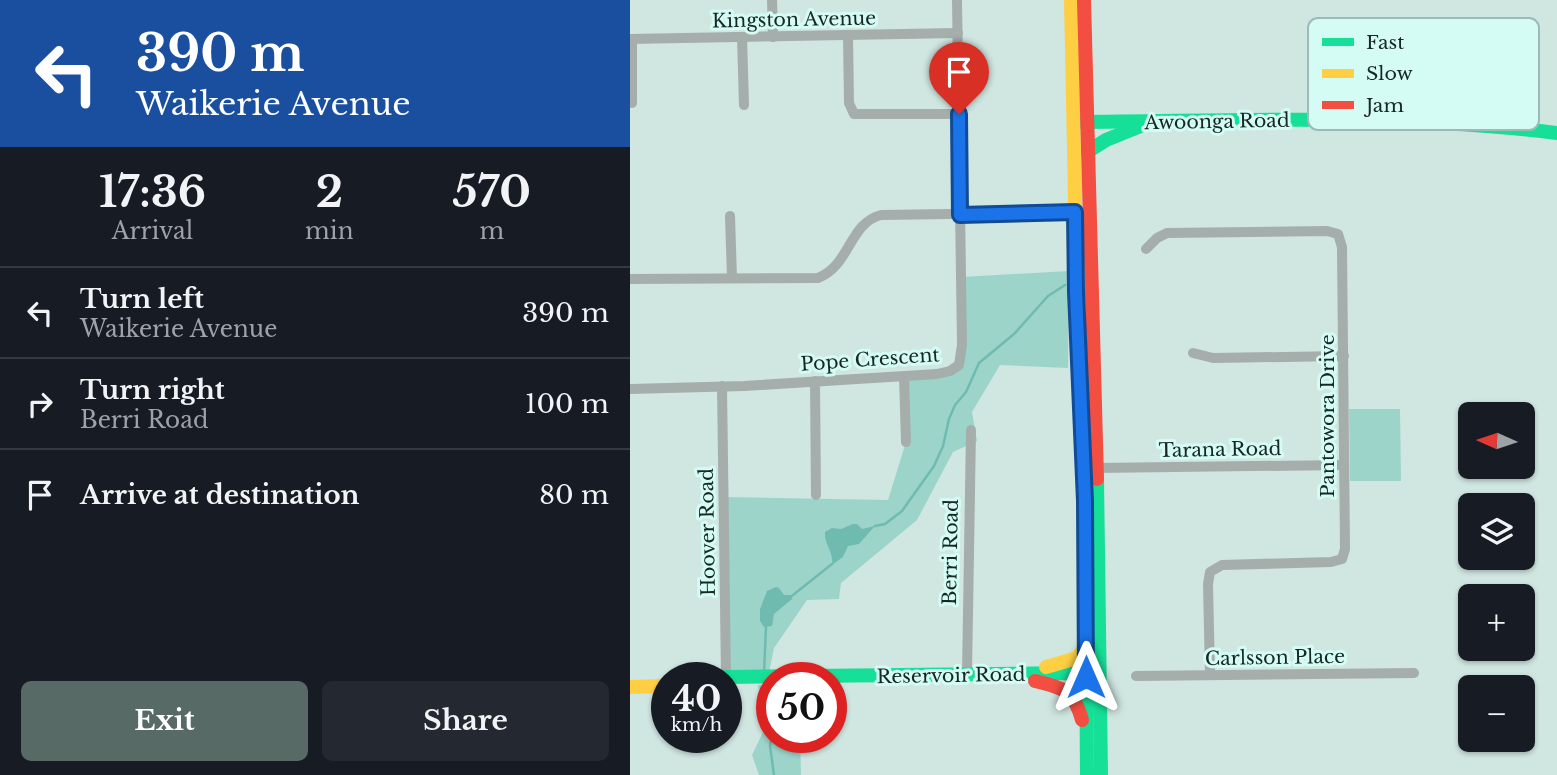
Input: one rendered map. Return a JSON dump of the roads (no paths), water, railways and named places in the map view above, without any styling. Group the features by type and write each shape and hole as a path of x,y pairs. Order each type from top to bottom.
{"main road":[{"path":"1071,0 1080,122 1087,152 1097,468 1093,677 1087,775"},
{"path":"1084,0 1075,212 1076,292 1085,501 1086,646 1093,677 1101,775"},
{"name":"Awoonga Road","path":"1080,122 1308,120"},
{"path":"1087,152 1106,140 1151,122"},
{"name":"Awoonga Road","path":"1536,130 1557,133"},
{"path":"1083,449 1097,468"},
{"path":"1085,501 1090,478 1097,468"},
{"path":"993,674 1069,662 1077,659 1086,646"},
{"name":"Reservoir Road","path":"847,682 967,678 993,674 1076,673 1093,677"},
{"name":"Reservoir Road","path":"847,677 1035,681 1093,677"},
{"path":"630,679 651,678"},
{"path":"1035,681 1063,688 1073,694 1080,710 1087,741"},
{"path":"630,687 651,686"}],"street":[{"path":"772,0 773,37"},
{"path":"957,0 960,215"},
{"name":"Kingston Avenue","path":"631,39 958,33"},
{"path":"848,36 849,103 854,114 959,114"},
{"path":"743,37 744,105"},
{"path":"631,39 632,103"},
{"path":"630,279 818,278 830,274 863,224 872,217 1075,212"},
{"name":"Pope Crescent","path":"630,389 950,372 959,365 962,355 960,215"},
{"path":"730,216 732,278"},
{"name":"Pantowora Drive","path":"1146,249 1157,237 1167,233 1327,231 1338,234 1342,247 1346,549 1342,559 1331,562 1222,565 1210,572 1210,675"},
{"path":"1193,353 1213,358 1344,356"},
{"path":"904,376 906,442"},
{"path":"815,381 816,495"},
{"name":"Hoover Road","path":"722,386 726,662"},
{"name":"Berri Road","path":"967,678 971,430"},
{"name":"Tarana Road","path":"1097,468 1344,465"},
{"name":"Carlsson Place","path":"1136,676 1414,673"}],"waterway":[{"path":"875,526 885,524 902,511 934,466 955,405 966,392 979,363 1014,334 1048,296 1065,285"},
{"path":"793,595 832,564"},
{"path":"764,662 766,627"},
{"path":"771,753 774,775"}]}
